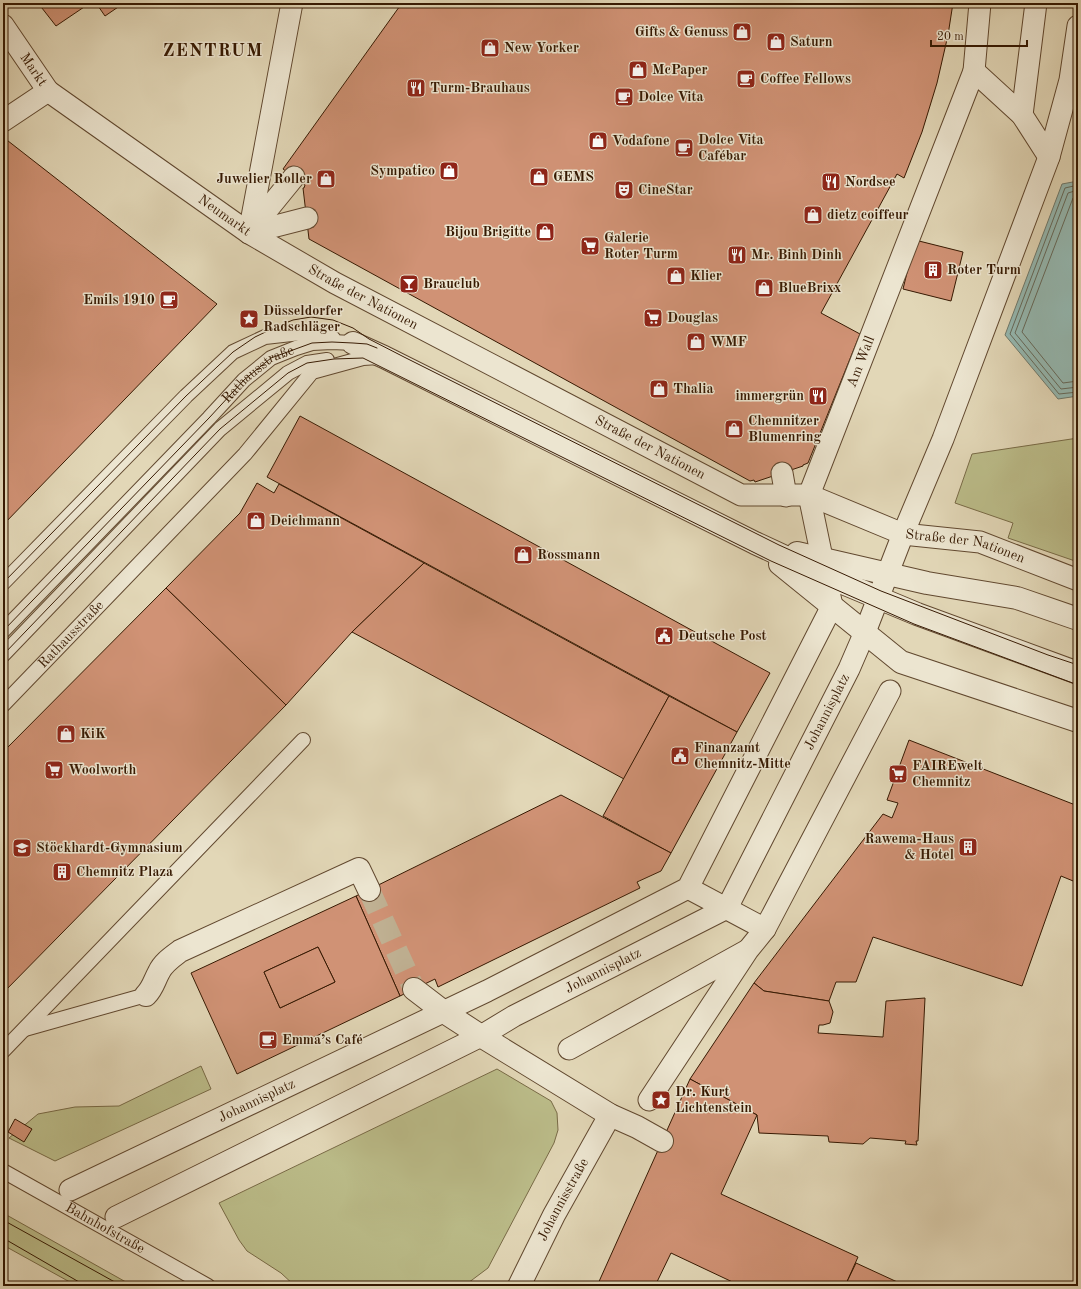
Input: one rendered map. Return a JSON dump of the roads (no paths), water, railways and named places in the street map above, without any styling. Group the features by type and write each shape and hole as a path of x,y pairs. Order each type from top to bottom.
{"street":[{"name":"Neumarkt","path":"48,91 249,233 292,3"},
{"name":"Am Wall","path":"809,495 974,71 980,3"},
{"path":"1022,115 1036,3"},
{"name":"Markt","path":"3,25 48,91 3,121"},
{"path":"878,599 903,534 944,439 1049,157 1070,80 1078,26"},
{"path":"974,71 1022,115 1049,157"},
{"path":"249,233 294,177"},
{"path":"249,233 307,218"},
{"name":"Straße der Nationen","path":"249,233 335,283 741,495 809,495 903,534 980,542 1078,580"},
{"path":"367,353 755,543 824,567 878,599 1078,673"},
{"path":"782,473 786,496"},
{"path":"765,929 688,888 832,606 809,495"},
{"path":"755,543 901,662 1078,721"},
{"path":"824,567 888,574 1017,598 1078,619"},
{"name":"Johannisplatz","path":"116,1217 481,1036 514,1016 727,908 849,669 878,599"},
{"path":"649,1100 748,950 765,929 890,691"},
{"path":"146,996 154,986 159,971 167,961 180,951 359,869 370,890"},
{"name":"Johannisplatz","path":"70,1190 487,991 688,888"},
{"path":"569,1049 748,950"},
{"path":"414,989 444,1012 481,1036 610,1115 637,1127 662,1141"},
{"name":"Johannisstraße","path":"519,1286 554,1215 610,1115"}],"lane":[{"name":"Rathausstraße","path":"3,583 181,402 233,352 265,337 309,332 367,353"},
{"name":"Rathausstraße","path":"3,631 210,418 244,380 271,358 312,343 332,342 367,353"},
{"name":"Rathausstraße","path":"3,655 220,429 288,373 307,363 367,353"},
{"name":"Rathausstraße","path":"3,705 244,454 312,372 367,353"},
{"path":"3,1051 303,740"},
{"path":"24,1030 146,996"},
{"name":"Bahnhofstraße","path":"3,1171 208,1286"}],"water":[{"path":"1078,181 1078,396 1058,399 1005,335 1062,184"}],"tunnel":[{"path":"369,890 414,989"}],"tram line":[{"path":"3,583 186,396 233,352 255,337 278,326 293,320 311,317 333,320 353,328 369,339 404,357 779,545 881,591 1078,665"},
{"path":"3,631 244,380 271,358 312,343 332,342 367,344 377,348"},
{"path":"3,655 220,429 288,373 307,363 334,359 363,358 771,561 914,624 1078,685"},
{"path":"3,1220 122,1286"},
{"path":"3,1238 86,1286"}],"place":[{"name":"Gifts & Genuss","path":"742,32"},
{"name":"Saturn","path":"776,42"},
{"name":"New Yorker","path":"490,48"},
{"name":"McPaper","path":"638,70"},
{"name":"Coffee Fellows","path":"746,79"},
{"name":"Turm-Brauhaus","path":"416,88"},
{"name":"Dolce Vita","path":"624,97"},
{"name":"Vodafone","path":"598,141"},
{"name":"Dolce Vita Cafébar","path":"684,148"},
{"name":"Sympatico","path":"449,171"},
{"name":"GEMS","path":"539,177"},
{"name":"Juwelier Roller","path":"326,179"},
{"name":"Nordsee","path":"831,182"},
{"name":"CineStar","path":"624,190"},
{"name":"dietz coiffeur","path":"813,215"},
{"name":"Bijou Brigitte","path":"545,232"},
{"name":"Galerie Roter Turm","path":"590,246"},
{"name":"Mr. Binh Dinh","path":"737,255"},
{"name":"Roter Turm","path":"933,270"},
{"name":"Klier","path":"676,276"},
{"name":"Brauclub","path":"409,284"},
{"name":"BlueBrixx","path":"764,288"},
{"name":"Emils 1910","path":"169,300"},
{"name":"Douglas","path":"653,318"},
{"name":"Düsseldorfer Radschläger","path":"249,319"},
{"name":"WMF","path":"696,342"},
{"name":"Thalia","path":"659,389"},
{"name":"immergrün","path":"818,396"},
{"name":"Chemnitzer Blumenring","path":"734,429"},
{"name":"Deichmann","path":"256,521"},
{"name":"Rossmann","path":"523,555"},
{"name":"Deutsche Post","path":"664,636"},
{"name":"KiK","path":"66,734"},
{"name":"Finanzamt Chemnitz-Mitte","path":"680,756"},
{"name":"Woolworth","path":"54,770"},
{"name":"FAIREwelt Chemnitz","path":"898,774"},
{"name":"Rawema-Haus & Hotel","path":"968,847"},
{"name":"Stöckhardt-Gymnasium","path":"22,848"},
{"name":"Chemnitz Plaza","path":"62,872"},
{"name":"Emma’s Café","path":"268,1040"},
{"name":"Dr. Kurt Lichtenstein","path":"661,1100"}],"district":[{"name":"ZENTRUM","path":"213,51"}]}
